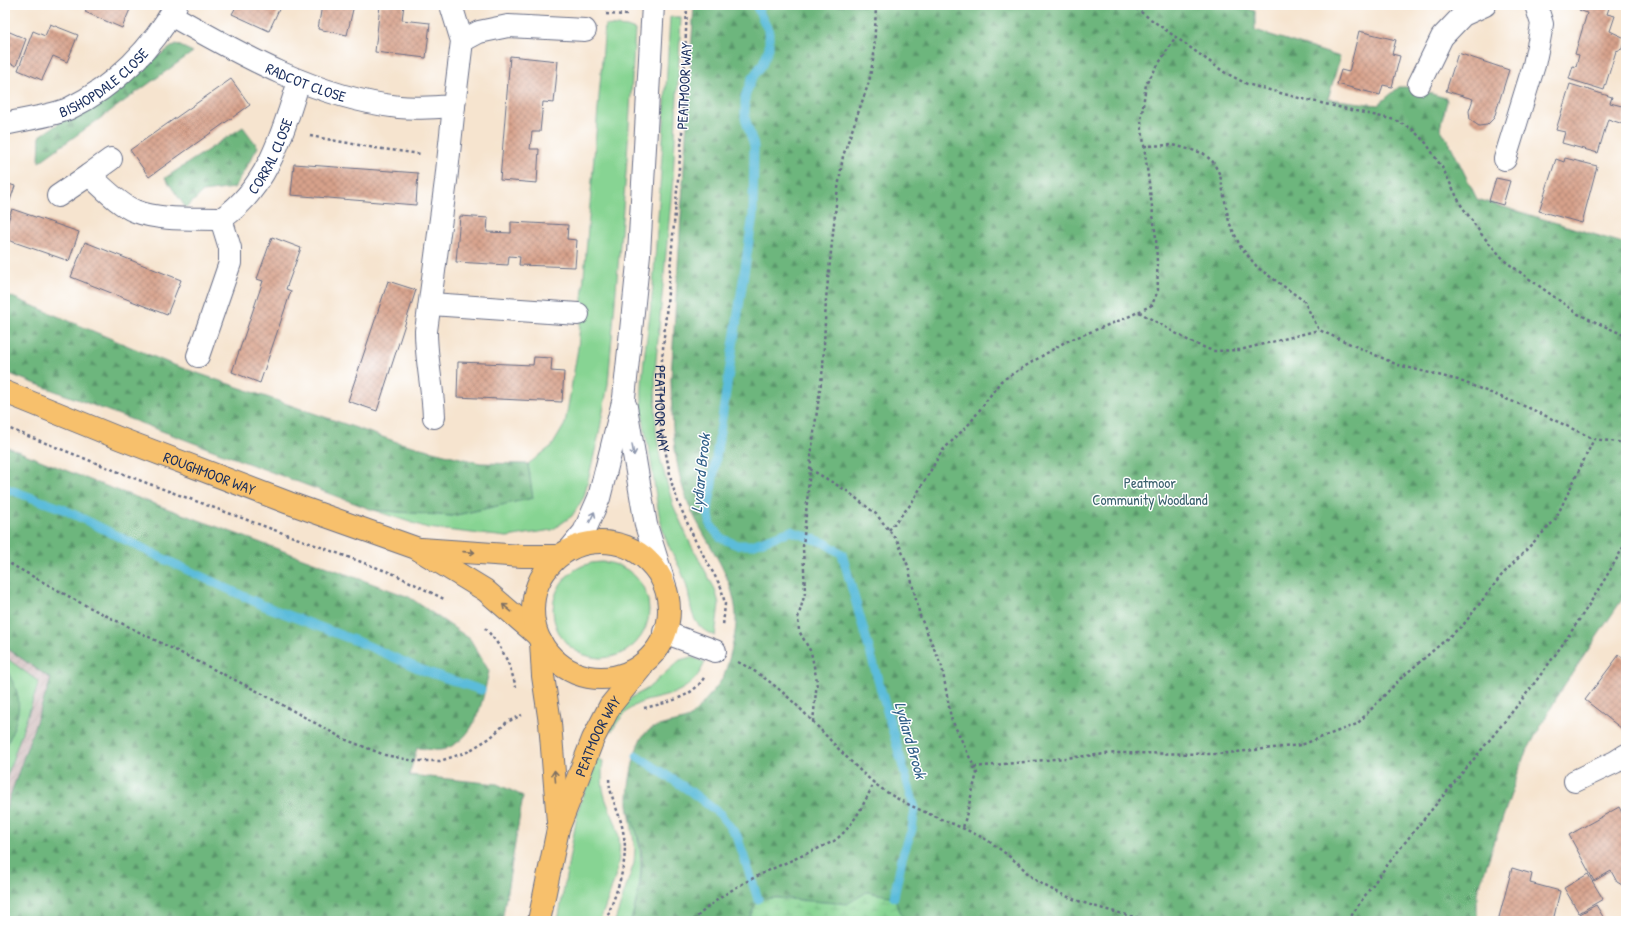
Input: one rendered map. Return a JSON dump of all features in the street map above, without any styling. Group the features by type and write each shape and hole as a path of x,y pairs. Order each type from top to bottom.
{"main road":[{"name":"ROUGHMOOR WAY","path":"5,392 129,442 416,548 485,590 539,638"},
{"path":"598,541 612,542 626,546 649,562 658,573 665,586 669,614 661,641 653,653 643,663 618,676 604,678 589,677 575,673 563,667 552,657 539,638 533,620 532,606 535,591 540,578 548,566 564,552 584,544 598,541"},
{"name":"ROUGHMOOR WAY","path":"416,548 522,556 564,552"},
{"name":"PEATMOOR WAY","path":"539,638 556,779 558,829"},
{"name":"PEATMOOR WAY","path":"539,921 558,829 600,723 610,706 653,653"}],"street":[{"path":"434,417 433,396 426,346 426,331 431,304 462,41 451,5"},
{"path":"564,552 584,532 600,498 624,398 639,254 653,5"},
{"path":"1419,84 1442,37 1463,15 1485,5"},
{"path":"1505,159 1540,41 1542,24 1536,5"},
{"name":"RADCOT CLOSE","path":"174,10 210,37 299,81 374,103 418,108 454,106"},
{"name":"BISHOPDALE CLOSE","path":"5,124 69,108 99,90 128,68 148,47 174,10"},
{"path":"462,41 479,32 508,26 585,30"},
{"name":"CORRAL CLOSE","path":"221,219 239,204 256,185 266,170 284,130 299,81"},
{"path":"58,196 111,159"},
{"path":"89,175 120,201 135,210 173,217 221,219 230,248 230,263 198,356"},
{"path":"431,304 578,314"},
{"path":"624,398 646,524 665,586"},
{"path":"664,632 715,652"},
{"path":"1575,780 1615,762 1626,755"}],"path":[{"name":"PEATMOOR WAY","path":"637,711 683,696 693,690 703,680 715,652 724,618 725,604 721,587 695,540 678,502 670,477 661,429 661,371 681,141 687,5"},
{"path":"813,722 817,681 810,652 800,631 798,618 805,593 803,547 810,469 823,368 826,299 837,195 843,156 869,82 874,55 876,5"},
{"path":"1131,5 1224,72 1247,84 1299,98 1395,120 1412,129 1426,143 1443,169 1462,205 1482,235 1506,262 1578,314 1626,336"},
{"path":"889,530 911,504 942,451 970,423 1001,381 1065,342 1139,312 1152,305 1158,290 1156,238 1141,121 1146,84 1176,36"},
{"path":"284,130 375,148 448,156"},
{"path":"1144,146 1173,145 1204,153 1213,162 1220,175 1229,222 1240,246 1258,268 1304,301 1319,330"},
{"path":"1139,312 1191,342 1213,351 1240,350 1319,330 1398,365 1458,380 1529,408 1594,439 1626,443"},
{"path":"5,427 144,482 394,574 448,602"},
{"path":"974,767 1116,753 1218,754 1301,745 1357,724 1400,679 1464,624 1501,576 1555,520 1594,439"},
{"path":"810,469 846,492 876,514 897,540 908,566 920,616 942,667 951,718 977,773 975,786 963,828"},
{"path":"1348,921 1380,876 1525,696 1558,651 1602,586 1626,542"},
{"path":"5,561 78,602 260,692 344,739 385,755 416,761 440,761 467,752 490,738 507,722 522,714 521,708"},
{"path":"481,624 498,642 508,660 517,694"},
{"path":"715,652 756,670 785,694 874,782 901,800 985,839 1015,861 1035,880 1060,895 1080,902 1151,921"},
{"path":"606,921 623,873 625,853 624,832 612,800 608,775"},
{"path":"693,921 708,906 733,888 834,842 846,832 858,814 874,782"}],"shaded area":[{"path":"5,647 51,679 5,811"}],"green space":[{"path":"607,5 636,5 632,10 606,8"},
{"name":"Peatmoor Community Woodland","path":"694,5 1235,5 1255,11 1255,30 1340,57 1328,99 1378,105 1399,87 1407,87 1446,98 1447,101 1440,128 1450,144 1477,199 1626,244 1626,590 1623,598 1561,690 1524,756 1477,893 1477,921 904,921 894,897 867,892 848,904 776,898 758,899 748,921 631,921 639,890 642,866 640,846 628,804 630,778 638,745 647,732 653,728 689,718 718,685 724,676 732,650 736,628 735,607 732,591 719,562 689,505 680,475 674,444 671,379"},
{"path":"670,17 681,17 673,178 655,371 656,430 660,458 673,505 690,543 715,589 719,604 715,636 705,631 695,619 684,578 665,537 658,509 643,421 642,377 652,301 656,252"},
{"path":"605,25 627,27 635,30 626,173 608,384 599,434 584,497 572,516 552,530 507,537 428,528 373,510 452,516 532,498 528,464 552,446 565,424 578,348"},
{"path":"176,44 193,52 39,162 40,136"},
{"path":"243,127 258,147 234,188 203,192 186,208 165,178"},
{"path":"5,294 171,364 397,442 480,463 528,464 533,498 452,516 373,510 15,376 5,371"},
{"path":"5,446 100,484 409,597 470,639 489,671 477,717 465,736 445,749 434,750 417,748 409,775 497,784 523,796 502,921 5,921 5,811 51,679 5,647"},
{"path":"601,562 619,566 628,570 635,576 641,583 645,592 649,610 645,628 641,637 635,644 628,650 619,654 601,658 583,654 574,650 567,644 561,637 557,628 553,610 557,592 561,583 567,576 574,570 583,566"},
{"path":"5,657 39,682 5,782 5,746 8,743 9,674 5,671"},
{"path":"691,657 705,662 692,682 680,690 666,696 634,706 627,711 612,731 607,730 623,706 631,698 647,689 680,660"},
{"path":"5,671 14,684 17,692 19,707 14,728 8,743 5,746"},
{"path":"597,758 603,761 602,777 604,793 618,832 618,866 600,921 558,921 578,810"},
{"path":"629,810 638,840 641,866 640,878 631,921 615,921 634,863 635,849"},
{"path":"867,892 894,897 904,921 748,921 758,899 776,898 847,904"}],"building":[{"path":"88,5 126,5 131,7 122,28 85,12"},
{"path":"237,5 281,5 269,31 232,14"},
{"path":"322,5 354,5 347,35 318,29"},
{"path":"380,5 404,5 402,20 430,23 426,58 375,52"},
{"path":"1581,5 1610,5 1607,14 1615,16 1610,31 1625,38 1622,49 1616,51 1604,90 1569,79 1573,66 1576,67 1579,55 1575,54 1587,13 1579,10"},
{"path":"50,24 78,35 67,62 53,56 42,80 18,70 33,31 45,36"},
{"path":"5,30 26,39 16,66 5,61"},
{"path":"1359,31 1396,40 1392,54 1400,56 1392,87 1383,85 1380,95 1337,84 1341,70 1349,72"},
{"path":"1458,53 1509,70 1494,118 1487,125 1479,126 1470,120 1469,111 1473,99 1446,91"},
{"path":"510,56 558,61 554,103 543,102 540,132 532,132 530,149 539,149 537,183 500,180"},
{"path":"231,79 250,105 149,177 130,150"},
{"path":"1570,84 1612,97 1610,103 1626,107 1623,124 1608,119 1598,153 1562,143 1565,132 1556,130"},
{"path":"1565,158 1597,166 1582,223 1539,211 1556,159 1564,162"},
{"path":"294,164 418,173 416,205 291,195"},
{"path":"1496,178 1510,181 1503,205 1489,201"},
{"path":"5,183 15,186 5,215"},
{"path":"12,209 79,232 69,261 5,239 5,230"},
{"path":"460,216 488,218 487,232 511,233 511,222 568,225 567,239 577,240 575,267 519,265 520,257 509,256 508,265 456,262"},
{"path":"272,237 301,248 286,289 291,291 260,383 232,372 263,281 257,279"},
{"path":"85,242 181,280 167,315 71,277"},
{"path":"388,281 416,290 377,411 348,401"},
{"path":"534,357 552,358 551,371 564,372 562,402 457,397 458,362 533,365"},
{"path":"1619,655 1626,660 1626,732 1585,700"},
{"path":"1619,807 1626,820 1626,884 1622,885 1617,882 1611,871 1594,881 1569,835"},
{"path":"1512,868 1532,874 1530,883 1560,891 1553,921 1498,921"},
{"path":"1588,874 1603,899 1579,913 1564,888"},
{"path":"1596,905 1605,920 1584,921 1580,914"}],"waterway":[{"name":"Lydiard Brook","path":"756,5 769,32 769,48 762,65 752,78 745,97 745,118 754,146 753,215 708,510 711,526 721,538 737,545 752,545 791,531 825,543 842,554 915,809 912,829 902,858 894,897"},
{"path":"5,488 63,509 262,605 364,644 422,670 481,690"},
{"path":"637,756 690,791 720,814 737,836 758,899"}]}
